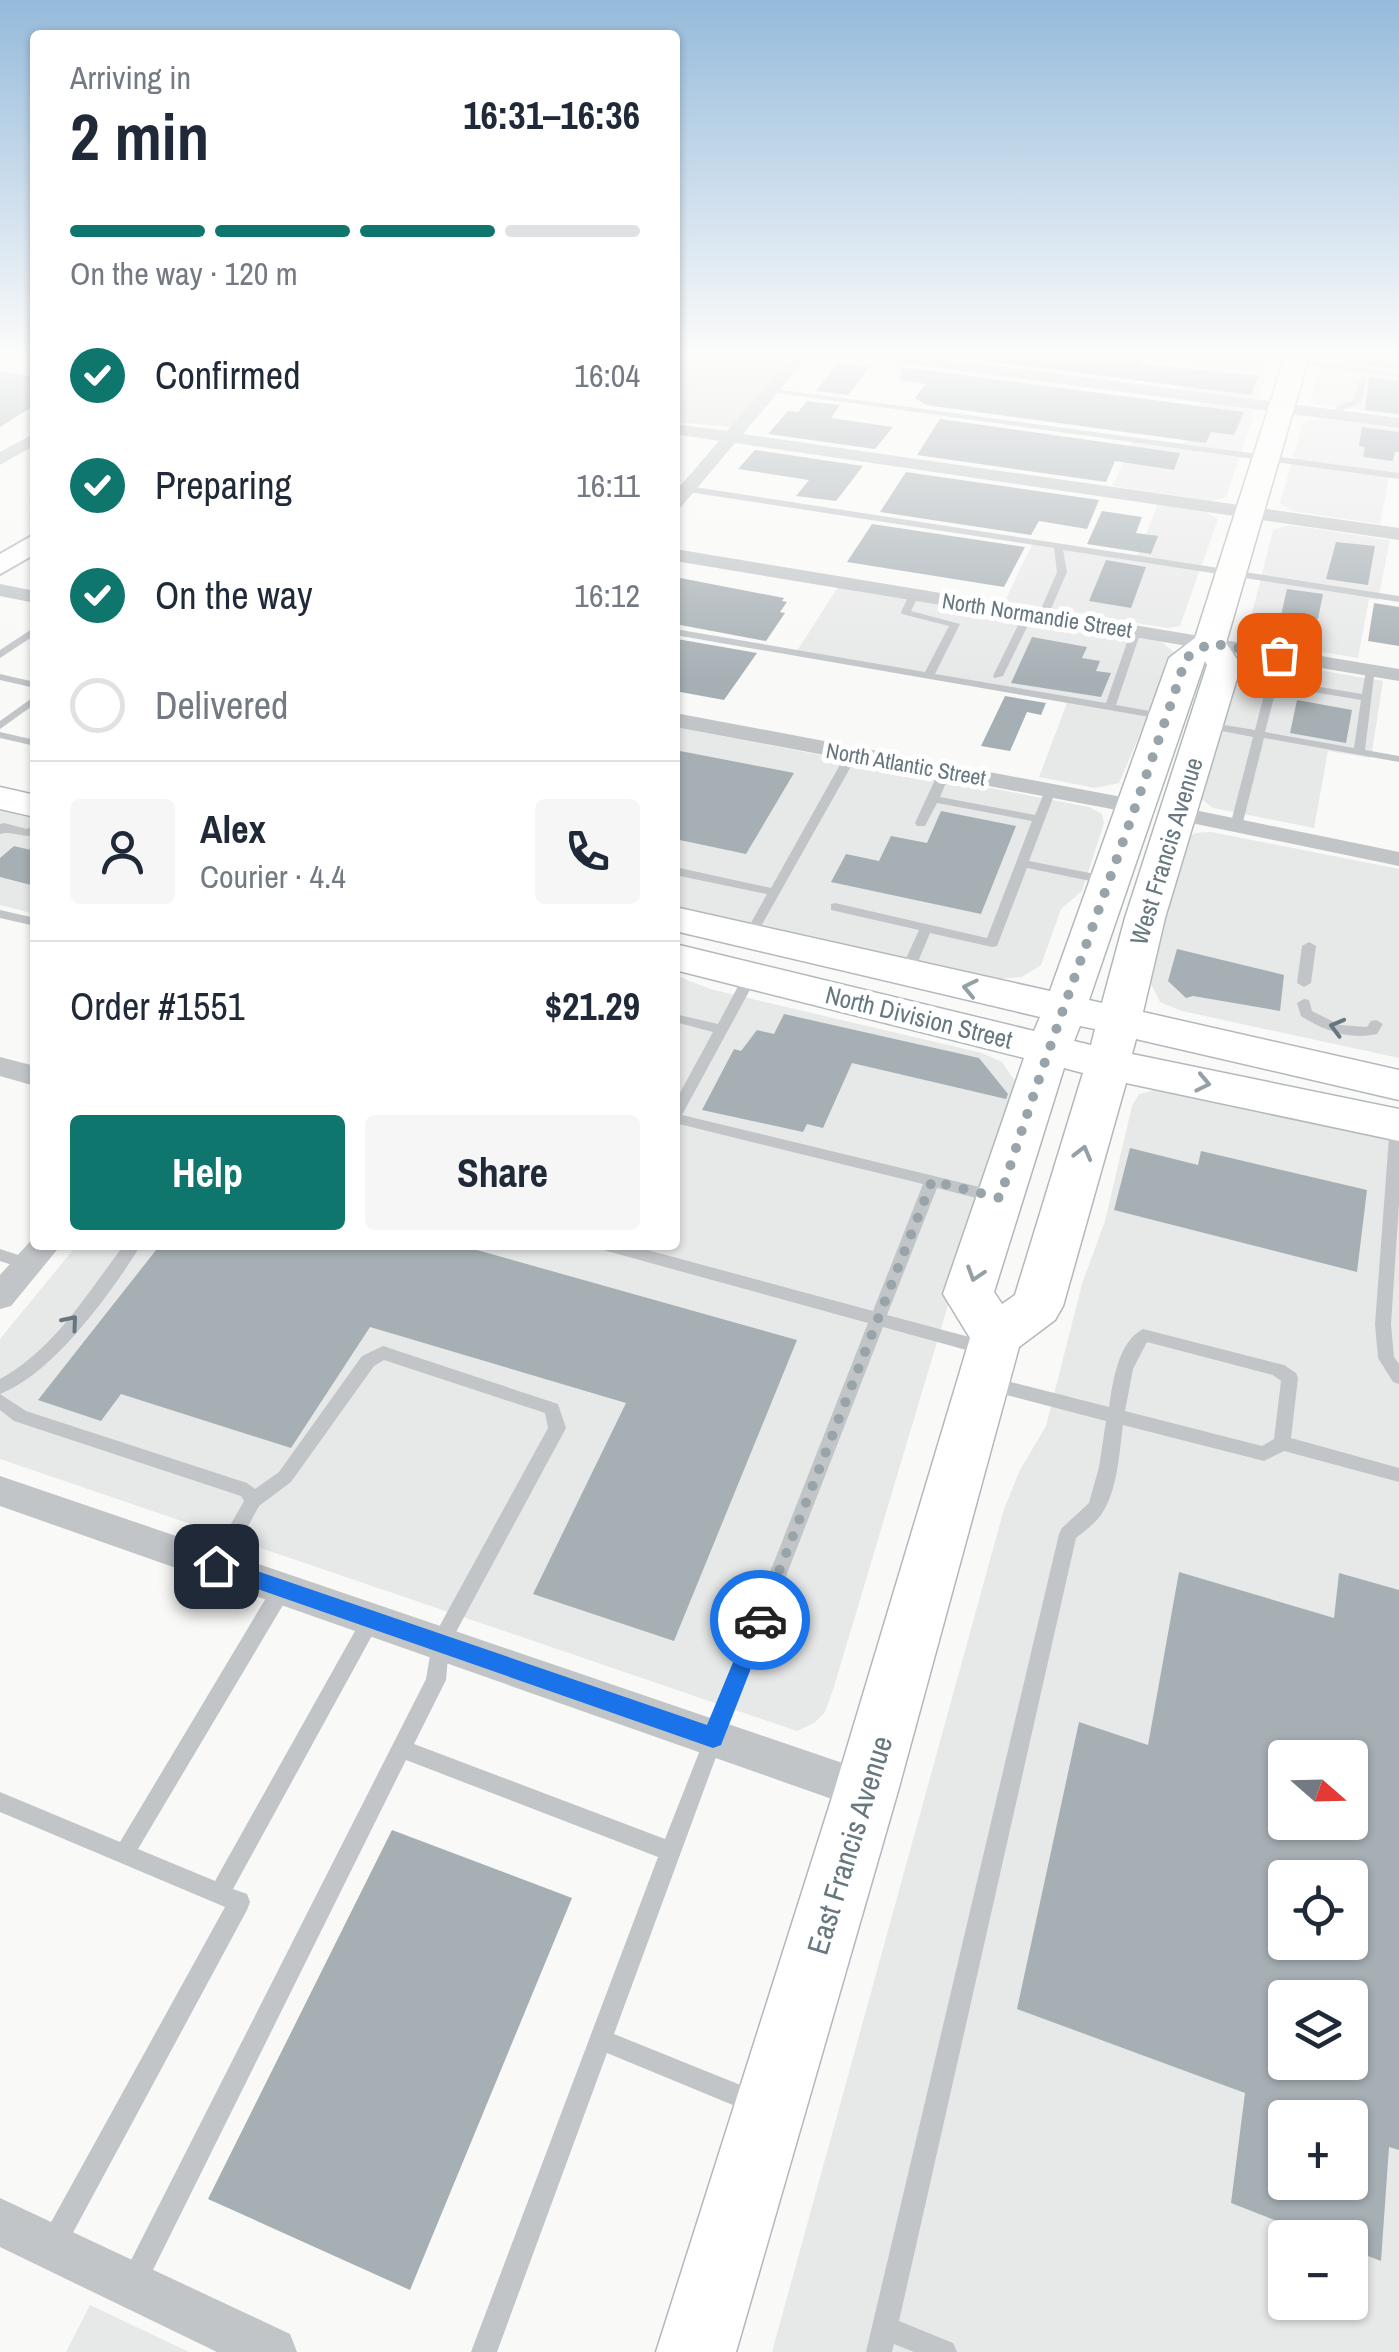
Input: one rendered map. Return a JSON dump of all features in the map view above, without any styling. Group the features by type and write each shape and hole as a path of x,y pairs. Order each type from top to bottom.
{"main road":[{"name":"West Francis Avenue","path":"1113,1042 1145,918 1180,814 1186,658 1210,643 1265,463"},
{"name":"West Francis Avenue","path":"1058,1029 1138,806 1185,721"},
{"path":"0,766 30,773"},
{"name":"North Division Street","path":"680,922 750,956 1398,1111"},
{"name":"North Division Street","path":"680,957 750,956 906,974 1058,1029"},
{"path":"1058,1029 968,1294 990,1356 1037,1306 1113,1042"},
{"name":"East Francis Avenue","path":"696,2352 866,1791 990,1356"}],"street":[{"path":"681,488 706,463"},
{"path":"910,463 1399,534"},
{"path":"0,566 30,545"},
{"name":"North Normandie Street","path":"680,556 1399,675"},
{"path":"0,590 30,596"},
{"name":"North Atlantic Street","path":"680,721 1138,806"},
{"path":"1180,814 1399,859"},
{"path":"0,1066 30,1075"},
{"path":"0,1297 24,1255"},
{"path":"0,1491 866,1791"},
{"path":"0,2222 272,2352"}],"lane":[{"path":"1307,463 1399,476"},
{"path":"1327,463 1382,470 1399,466"},
{"path":"681,488 1399,599"},
{"path":"998,676 1062,572 1058,546"},
{"path":"914,594 906,612 955,624 928,676"},
{"path":"1110,707 1136,631"},
{"path":"0,654 30,633"},
{"path":"680,633 1399,759"},
{"path":"1236,826 1279,655"},
{"path":"1359,752 1371,670"},
{"path":"3,681 30,684"},
{"path":"1272,682 1367,698"},
{"path":"0,726 30,702"},
{"path":"0,735 30,741"},
{"path":"680,1107 721,1030 774,892 852,754"},
{"path":"921,823 946,771"},
{"path":"834,908 992,943 1050,790"},
{"path":"933,800 1038,820"},
{"path":"8,818 30,833"},
{"path":"1022,863 1110,881"},
{"path":"680,872 774,892"},
{"path":"0,914 30,921"},
{"path":"906,974 926,928"},
{"path":"1304,983 1309,946"},
{"path":"1304,1003 1306,1012 1327,1025 1362,1033 1372,1031 1376,1024"},
{"path":"680,1019 721,1030"},
{"path":"1398,1111 1384,1324 1386,1358 1399,1377"},
{"path":"680,1117 1000,1198"},
{"path":"484,2352 713,1738 932,1181"},
{"path":"0,1387 38,1361 129,1250"},
{"path":"626,1250 879,1319 990,1356 1116,1416 1264,1454 1282,1443 1399,1475"},
{"path":"1388,1258 1399,1276"},
{"path":"944,2352 881,2340 1068,1534 1096,1506 1133,1345 1142,1336 1278,1370 1290,1378 1282,1443"},
{"path":"132,2285 436,1680 440,1644 557,1428 552,1409 383,1353 368,1360 285,1478 252,1502 216,1566"},
{"path":"0,1401 20,1416 248,1491 252,1502"},
{"path":"124,1854 282,1589"},
{"path":"219,1894 372,1621"},
{"path":"401,1749 671,1852"},
{"path":"0,1802 239,1902 51,2247"},
{"path":"602,2040 770,2108"}],"shaded area":[{"path":"1123,463 1237,463 1226,497 1211,501 1113,486"},
{"path":"1291,463 1399,463 1399,478 1389,477 1380,524 1292,511 1280,503"},
{"path":"1158,504 1205,511 1218,519 1180,626 1167,628 1005,601 1033,543 1136,559"},
{"path":"1289,525 1390,540 1378,600 1369,599 1358,658 1262,642 1247,634 1273,530"},
{"path":"838,587 1162,642 1175,653 1119,783 1095,788 1039,777 1067,703 795,654"},
{"path":"1253,659 1383,681 1371,758 1328,751 1314,828 1213,808 1200,798 1236,664"},
{"path":"680,728 1089,807 1102,814 1104,823 1082,891 1061,909 1041,965 1022,977 996,979 680,907"},
{"path":"0,810 30,818 30,913 0,905"},
{"path":"1211,832 1399,869 1399,1058 1182,1011 1160,1002 1148,978 1187,838"},
{"path":"680,977 710,989 982,1053 1002,1062 1015,1081 833,1690 825,1712 797,1731 0,1459 0,1339 73,1250 680,1250"},
{"path":"1167,1087 1399,1140 1399,2352 772,2352 1004,1509 1020,1470 1046,1426 1082,1284 1105,1221 1132,1106 1139,1094"},
{"path":"90,2305 189,2352 66,2352"}],"building":[{"path":"744,463 863,466 836,501 796,496 809,480 738,469"},
{"path":"971,463 1114,463 1106,482"},
{"path":"1127,463 1177,463 1174,470"},
{"path":"906,472 1099,500 1087,529 1039,521 1031,535 880,512"},
{"path":"1102,511 1142,517 1136,533 1158,536 1151,554 1087,544"},
{"path":"872,524 1025,547 1004,587 847,562"},
{"path":"1336,542 1375,546 1368,585 1326,579"},
{"path":"1106,560 1146,567 1131,608 1089,601"},
{"path":"680,578 784,598 782,601 787,602 780,612 785,613 766,641 680,625"},
{"path":"1287,589 1323,594 1318,619 1310,618 1307,633 1278,628"},
{"path":"1374,603 1399,607 1399,646 1368,641"},
{"path":"1032,637 1087,647 1082,658 1100,661 1096,671 1111,673 1101,697 1011,683"},
{"path":"680,640 757,653 724,700 680,692"},
{"path":"1005,696 1046,703 1041,715 1027,712 1010,751 981,746"},
{"path":"1297,700 1352,710 1346,743 1290,733"},
{"path":"680,751 794,773 746,854 680,840"},
{"path":"941,811 1016,826 981,914 831,882 846,854 879,861 891,836 927,843"},
{"path":"14,846 30,850 30,885 0,877 0,858"},
{"path":"1177,949 1284,975 1280,1011 1186,998 1168,981"},
{"path":"784,1014 979,1058 1008,1094 1006,1099 852,1063 823,1128 807,1124 803,1132 702,1110 734,1049 741,1051 757,1030 774,1034"},
{"path":"1130,1148 1198,1165 1201,1151 1367,1190 1357,1272 1114,1210"},
{"path":"156,1250 477,1250 797,1340 674,1641 533,1594 626,1403 370,1327 291,1448 121,1394 101,1421 38,1400"},
{"path":"1179,1572 1334,1618 1339,1573 1399,1590 1399,2150 1389,2147 1381,2261 1368,2256 1368,2220 1274,2220 1231,2203 1245,2093 1017,2009 1079,1722 1148,1745"},
{"path":"392,1830 572,1898 410,2290 208,2199"}],"way so far":[{"path":"760,1620 932,1181 1000,1198 1040,1072 1099,917 1186,658 1210,643 1279,655"}],"route":[{"path":"216,1566 713,1738 760,1620"}]}
